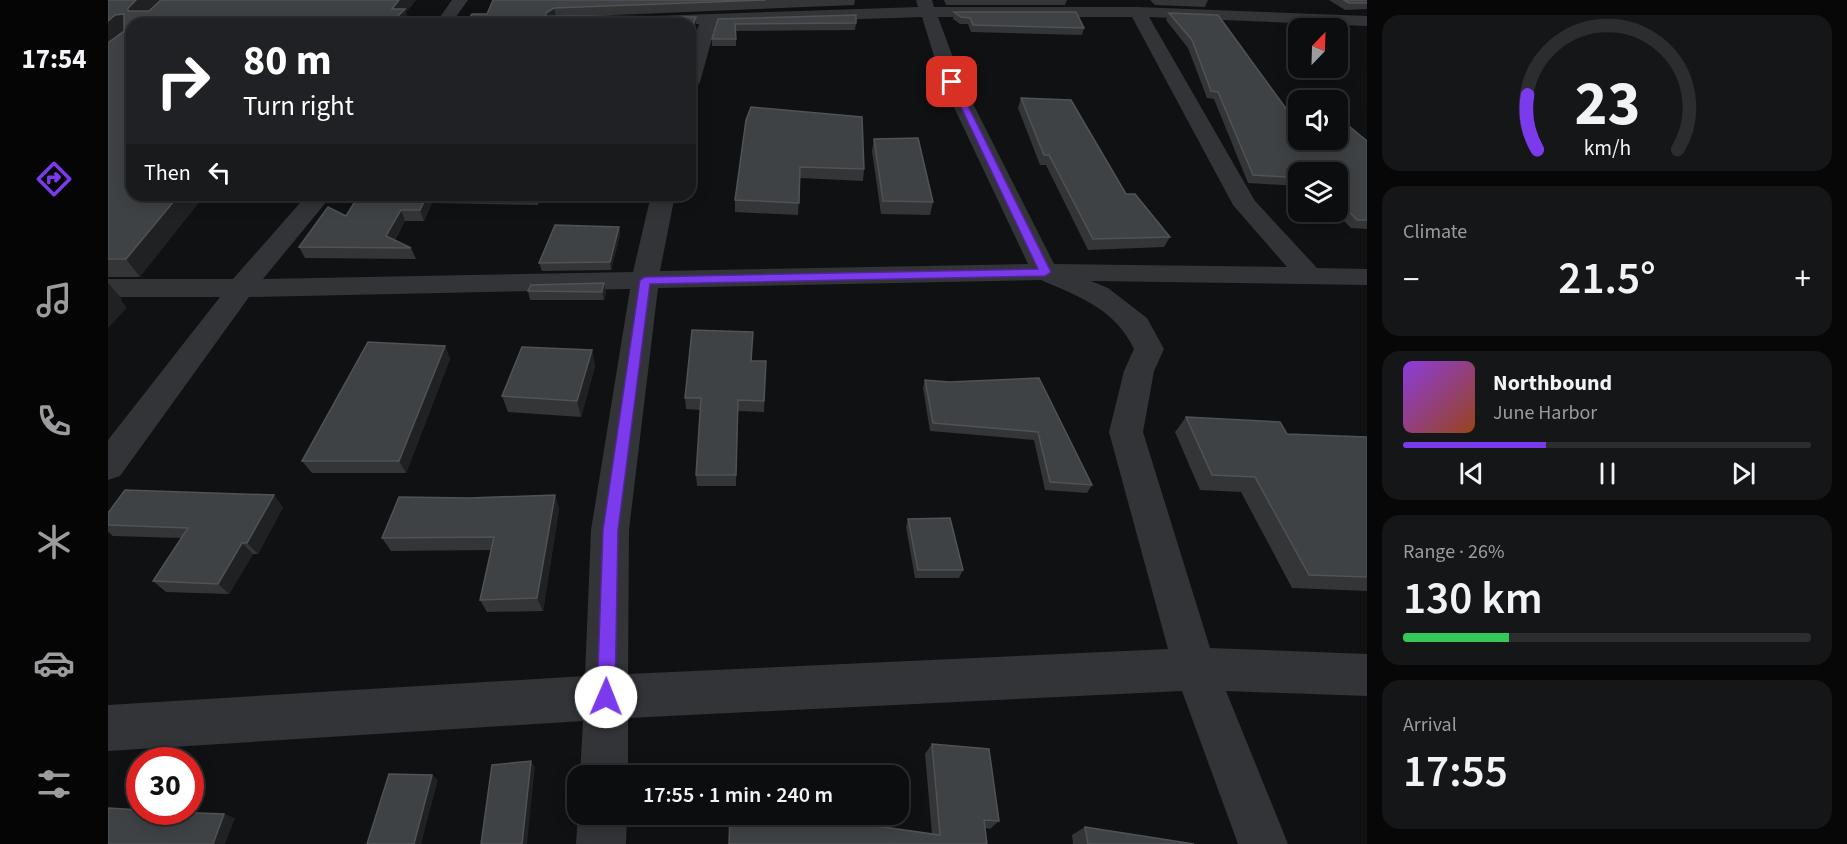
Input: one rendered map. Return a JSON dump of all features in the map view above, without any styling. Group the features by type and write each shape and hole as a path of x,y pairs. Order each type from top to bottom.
{"street":[{"path":"447,18 460,0"},
{"path":"927,6 952,82 1045,272 1098,294 1137,325 1149,349 1139,371 1126,432 1195,669 1263,844"},
{"path":"696,19 927,6 1367,21"},
{"path":"1138,12 1245,205 1310,276"},
{"path":"696,62 709,19"},
{"path":"108,466 241,288 315,201"},
{"path":"604,765 610,530 645,280 662,201"},
{"path":"108,288 241,288 1045,272 1367,277"},
{"path":"108,728 606,697 1195,669 1367,675"},
{"path":"601,844 602,825"}],"building":[{"path":"108,0 136,0 128,11 149,11 161,0 399,0 392,9 405,9 396,18 126,18 126,201 174,201 126,259 108,259 108,43 124,31 124,14 115,15 108,21"},
{"path":"493,0 766,0 554,8 546,13 546,16 696,18 469,18 472,14 487,14"},
{"path":"1344,0 1367,0 1367,3 1349,3"},
{"path":"954,12 1076,12 1084,28 973,25 970,18 961,17"},
{"path":"1169,13 1218,15 1288,111 1288,150 1348,150 1348,125 1367,141 1367,220 1357,220 1348,211 1348,162 1288,162 1288,177 1253,175 1218,92 1211,91 1192,40"},
{"path":"856,15 856,23 735,24 736,39 712,39 718,19"},
{"path":"1021,98 1071,100 1126,194 1135,194 1170,237 1093,239 1049,155 1044,155"},
{"path":"751,107 862,117 864,169 800,167 799,203 735,200 746,120"},
{"path":"918,138 933,202 883,201 874,139"},
{"path":"355,201 424,201 420,210 401,210 386,236 411,248 299,247 328,207 346,216"},
{"path":"555,225 619,227 610,262 539,263"},
{"path":"604,283 602,292 528,291 531,285"},
{"path":"692,330 753,332 751,361 766,361 764,401 738,400 736,475 696,475 701,398 685,398"},
{"path":"368,342 445,346 399,461 302,461"},
{"path":"522,347 592,350 577,401 502,396"},
{"path":"1039,378 1092,485 1050,482 1038,432 933,423 925,380 949,382"},
{"path":"1186,417 1280,422 1287,434 1367,437 1367,577 1309,575 1255,477 1212,475"},
{"path":"125,490 274,495 247,543 242,543 218,584 153,581 188,528 108,525 108,513"},
{"path":"555,495 537,598 480,600 494,537 382,538 399,497 469,498"},
{"path":"950,518 963,570 918,570 908,519"},
{"path":"932,744 989,749 999,821 984,820 987,844 729,844 730,825 869,825 940,835"},
{"path":"531,761 522,844 481,844 492,765"},
{"path":"389,774 432,775 414,844 367,844"},
{"path":"108,808 126,809 126,825 204,825 204,813 224,814 213,844 108,844"},
{"path":"1085,827 1194,844 1088,844"}],"route":[{"path":"606,697 610,530 645,280 1045,272 952,82"}]}
